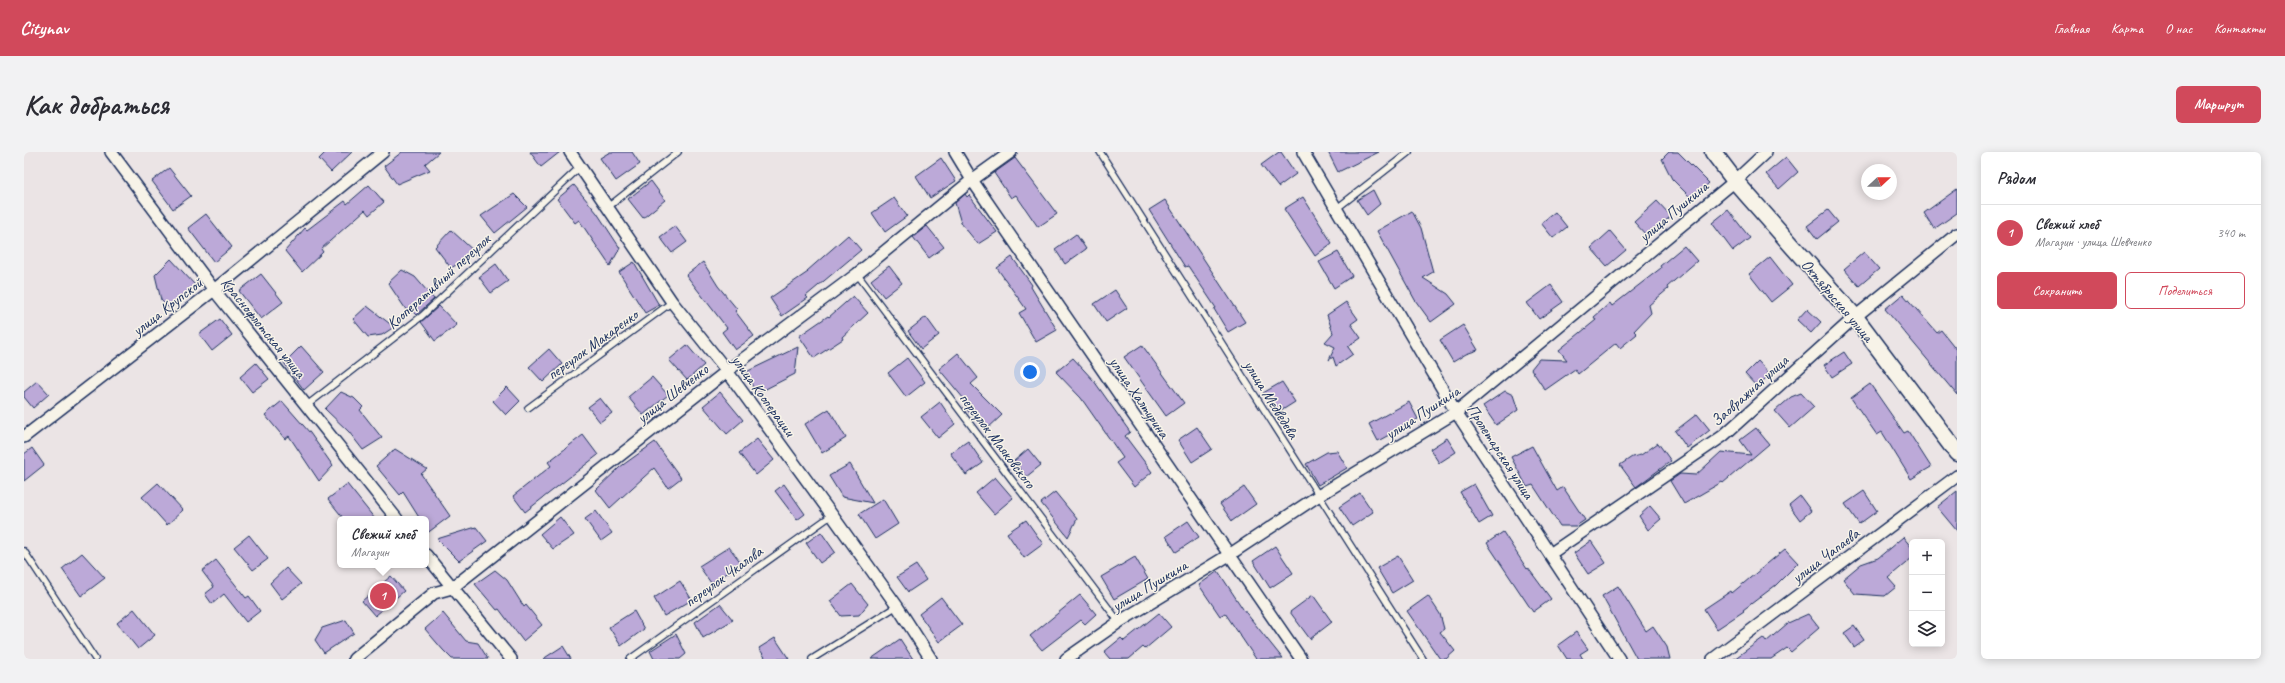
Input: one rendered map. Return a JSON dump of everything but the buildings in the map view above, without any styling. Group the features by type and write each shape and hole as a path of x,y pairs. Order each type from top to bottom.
{"street":[{"name":"Краснофлотская улица","path":"111,152 214,290 395,516"},
{"name":"улица Крупской","path":"24,437 214,290 383,152"},
{"name":"улица Кооперации","path":"570,152 672,302 727,371 832,514 897,606 930,659"},
{"name":"улица Халтурина","path":"955,152 972,180 1301,659"},
{"name":"улица Шевченко","path":"354,659 434,593 452,588 727,371 857,274 972,180 1011,152"},
{"name":"Пролетарская улица","path":"1303,152 1456,412 1619,659"},
{"name":"Октябрьская улица","path":"1713,152 1735,181 1855,317 1957,453"},
{"name":"улица Пушкина","path":"1066,659 1119,622 1230,555 1318,496 1456,412 1735,181 1766,152"},
{"name":"Заовражная улица","path":"1550,554 1723,436 1855,317 1957,234"},
{"name":"улица Чапаева","path":"1713,659 1957,476"},
{"path":"429,559 511,659"}],"lane":[{"path":"608,207 678,152"},
{"name":"улица Медведева","path":"1100,152 1423,659"},
{"path":"1336,209 1409,152"},
{"name":"Кооперативный переулок","path":"306,406 422,316 580,167"},
{"name":"переулок Маяковского","path":"857,274 1119,622"},
{"name":"переулок Макаренко","path":"528,408 672,302"},
{"name":"переулок Чкалова","path":"630,659 832,514"},
{"path":"24,551 95,659"},
{"path":"812,659 897,606"}],"place":[{"name":"Свежий хлеб","path":"383,596"}]}
